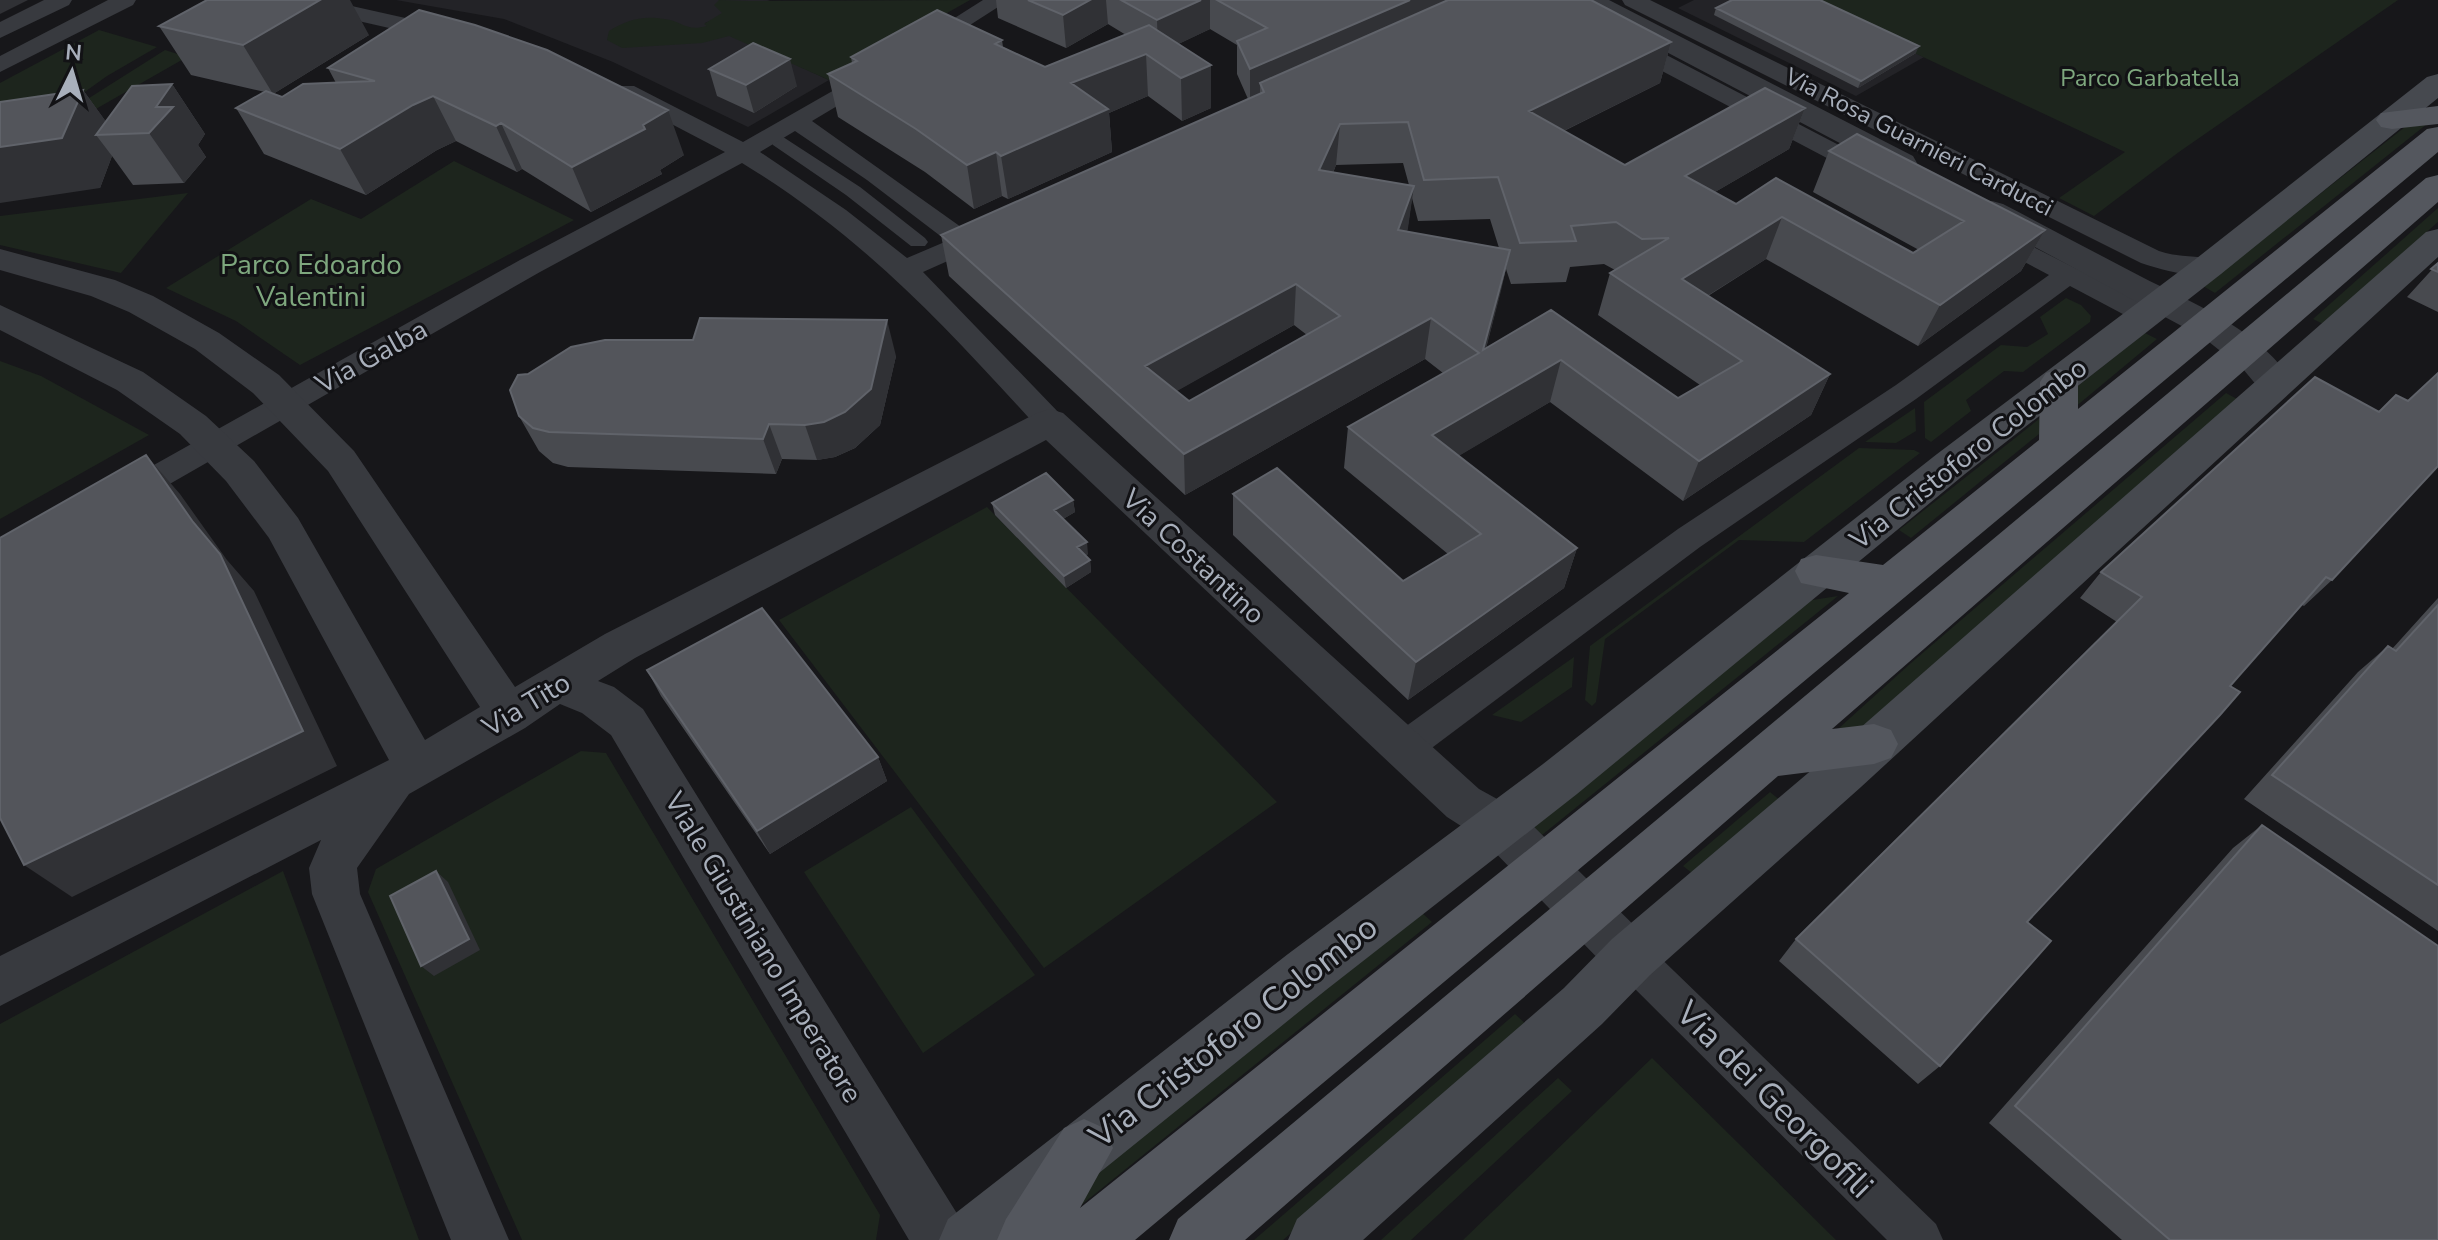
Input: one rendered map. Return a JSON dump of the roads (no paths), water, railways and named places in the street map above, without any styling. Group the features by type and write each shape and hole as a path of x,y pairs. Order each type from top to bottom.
{"main road":[{"name":"Via Cristoforo Colombo","path":"969,1240 1319,962 1500,825 1816,571 2209,266 2438,83"},
{"path":"2392,120 2438,115"},
{"name":"Via Cristoforo Colombo","path":"1088,1240 2438,136"},
{"path":"1199,1240 2438,185"},
{"path":"1318,1240 1583,1006 1631,957 1713,888 2438,239"},
{"path":"2059,382 2059,448"},
{"path":"1816,571 1893,583"},
{"path":"1763,758 1874,744"},
{"path":"1027,1240 1084,1148"}],"street":[{"path":"0,31 61,0"},
{"path":"0,65 125,0"},
{"path":"296,0 469,41"},
{"name":"Via Galba","path":"92,514 286,403 745,151 788,131 998,0"},
{"name":"Via Rosa Guarnieri Carducci","path":"1545,0 1899,186"},
{"name":"Via Rosa Guarnieri Carducci","path":"1588,0 2154,308"},
{"name":"Via Rosa Guarnieri Carducci","path":"1633,0 2150,257 2174,265 2209,266"},
{"path":"608,83 745,151"},
{"path":"788,131 853,191 918,242"},
{"path":"788,131 876,175 965,242"},
{"name":"Via Costantino","path":"745,151 801,187 904,270 1050,422 1463,803 1500,825"},
{"name":"Via Rosa Guarnieri Carducci","path":"1970,223 2068,274 2154,308"},
{"path":"904,270 1006,224"},
{"path":"0,259 103,288 141,304 207,341 266,384 341,461 509,715"},
{"path":"1404,748 1689,538 1906,392 2068,274"},
{"path":"2154,308 2207,325 2243,349 2276,384"},
{"path":"0,316 130,381 193,425 215,445 284,528 406,773 337,857 333,868 336,894 480,1240"},
{"name":"Via Tito","path":"0,982 406,773 509,715 620,646 1050,422"},
{"name":"Viale Giustiniano Imperatore","path":"558,684 598,700 627,722 941,1240"},
{"path":"1500,825 1631,957"},
{"name":"Via dei Georgofili","path":"1631,957 1920,1240"}],"park label":[{"name":"Parco Garbatella","path":"2150,78"},
{"name":"Parco Edoardo Valentini","path":"311,280"}]}
